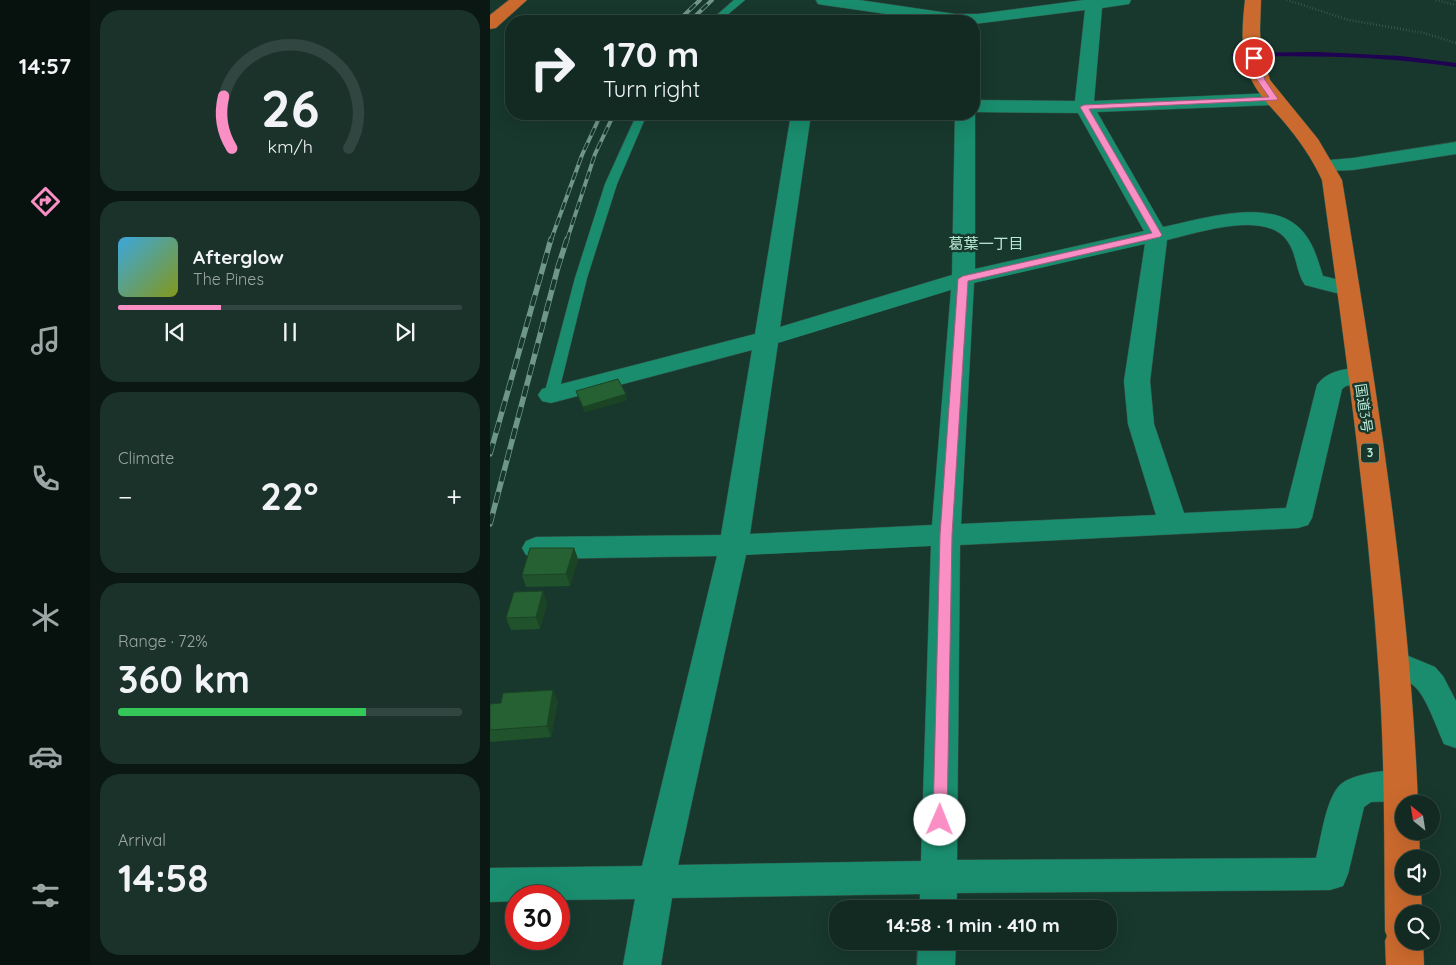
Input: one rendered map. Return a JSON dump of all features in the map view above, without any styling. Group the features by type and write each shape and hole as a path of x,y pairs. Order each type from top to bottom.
{"highway":[{"path":"490,24 519,0"},
{"name":"国道3号","path":"1254,0 1252,15 1254,58 1261,80 1274,99 1310,141 1326,165 1332,180 1380,528 1394,663 1403,905"},
{"path":"1404,950 1405,965"}],"street":[{"path":"824,0 928,15"},
{"path":"980,19 1123,0"},
{"path":"1094,4 1084,107 1157,235 1137,381 1141,424 1173,524"},
{"path":"854,15 860,5"},
{"path":"980,106 1084,107 1274,99"},
{"path":"642,965 656,882 734,545 800,120"},
{"path":"938,893 946,535 963,279 966,120"},
{"path":"1326,165 1353,164 1456,148"},
{"path":"551,395 766,339 963,279 1157,235 1242,218 1257,218 1286,229 1297,237 1313,280 1348,289"},
{"path":"536,548 734,545 1298,518 1330,386 1339,378 1359,376"},
{"path":"1394,663 1424,676 1432,685 1456,734"},
{"path":"490,885 656,882 938,893 1330,874 1348,801 1352,795 1368,788 1400,786"},
{"path":"936,965 937,950"}],"lane":[{"path":"722,15 740,0"},
{"path":"551,395 581,278 608,193 639,120"}],"path":[{"path":"1287,0 1349,20 1424,33 1456,43"},
{"path":"1436,0 1456,2"}],"building":[{"path":"618,379 626,394 583,407 576,391"},
{"path":"530,548 574,548 566,574 522,575"},
{"path":"543,591 536,617 506,618 514,592"},
{"path":"553,690 547,726 490,730 490,704 501,703 503,693"}],"waterway":[{"path":"1234,55 1373,56 1456,65"}],"railway":[{"path":"684,15 700,0"},
{"path":"696,15 712,0"},
{"path":"551,240 582,155 598,120"},
{"path":"567,240 595,154 611,120"},
{"path":"490,454 551,239"},
{"path":"490,524 567,239"}],"district":[{"name":"葛葉一丁目","path":"986,244"}],"route":[{"path":"940,820 946,535 963,279 1157,235 1084,107 1274,99 1261,80 1254,58"}]}
